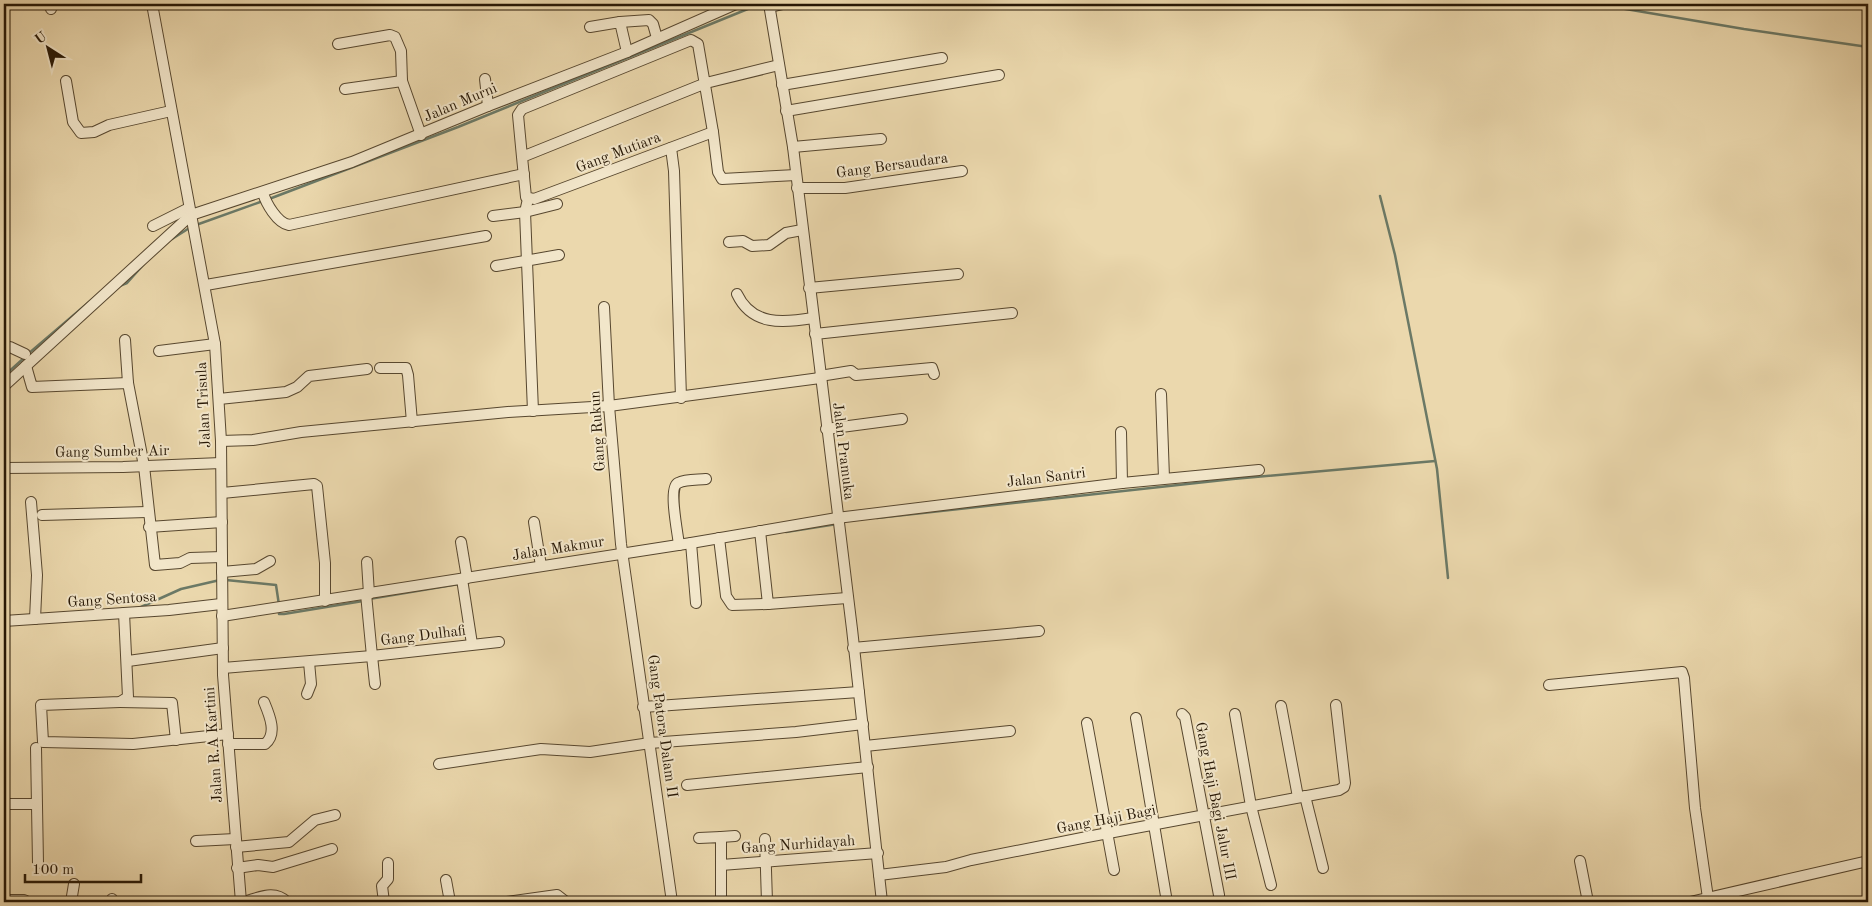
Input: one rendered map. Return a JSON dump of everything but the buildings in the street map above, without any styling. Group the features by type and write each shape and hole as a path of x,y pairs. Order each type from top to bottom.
{"street":[{"name":"Jalan Trisula","path":"152,4 171,111 206,285 215,344 221,440 222,578"},
{"name":"Jalan Murni","path":"153,226 192,220 265,198 488,106 519,101 736,4"},
{"path":"770,5 783,4"},
{"name":"Jalan Pramuka","path":"770,5 793,147 863,724 882,902"},
{"path":"590,27 649,20 653,24 657,38"},
{"path":"620,22 626,52"},
{"path":"338,44 390,35 395,37 401,51 402,81 421,135"},
{"path":"533,411 525,212 528,199 518,115 519,101 691,40 698,44 706,83 718,172 722,179 796,175"},
{"path":"782,85 942,58"},
{"name":"Gang Mutiara","path":"522,157 706,83 780,65"},
{"path":"786,112 999,75"},
{"path":"485,79 488,106"},
{"path":"66,81 73,122 81,133 94,132 110,125 171,111"},
{"path":"345,89 402,81"},
{"name":"Gang Mutiara","path":"528,199 539,198 713,132"},
{"path":"793,147 881,139"},
{"path":"671,148 674,171 682,398"},
{"name":"Gang Bersaudara","path":"797,188 839,188 962,171"},
{"path":"265,198 282,222 289,225 524,174"},
{"path":"493,216 525,212 557,204"},
{"path":"4,386 124,276 192,220"},
{"path":"729,242 743,241 752,246 769,245 786,233 802,230"},
{"path":"206,285 486,236"},
{"path":"496,266 559,255"},
{"path":"809,288 958,274"},
{"path":"737,294 742,306 749,312 768,320 798,321 813,318"},
{"name":"Gang Rukun","path":"604,306 609,406 623,557"},
{"path":"815,334 1012,313"},
{"path":"125,340 128,384 144,466 147,512 154,562 158,566 180,563 190,558 222,557"},
{"path":"159,352 215,344"},
{"path":"4,347 14,348 25,354"},
{"path":"26,366 32,387 128,384"},
{"path":"380,368 406,368 412,422"},
{"path":"221,440 253,440 300,432 609,406 682,398 851,371 856,375 932,368 934,374"},
{"path":"219,399 286,392 297,387 308,376 367,369"},
{"path":"1161,394 1164,478"},
{"path":"826,430 902,419"},
{"path":"1121,432 1122,483"},
{"name":"Gang Sumber Air","path":"4,468 221,463"},
{"name":"Jalan Santri","path":"837,518 1164,478 1259,470"},
{"path":"678,544 673,495 675,486 678,483 706,479"},
{"path":"222,493 314,484 319,489 325,563 325,601"},
{"path":"31,502 37,575 35,617"},
{"path":"42,515 147,512"},
{"name":"Jalan Makmur","path":"222,616 325,601 367,598 541,566 623,557 678,544 691,546 837,518"},
{"path":"149,527 222,522"},
{"path":"534,522 541,566"},
{"path":"760,534 768,604"},
{"path":"719,541 726,596 732,605 742,607 847,598"},
{"path":"461,542 472,644"},
{"path":"691,546 696,603"},
{"name":"Gang Patora Dalam II","path":"623,557 672,902"},
{"path":"222,578 256,569 270,561"},
{"name":"Gang Dulhafi","path":"367,562 367,598 372,656 499,642"},
{"name":"Jalan R.A Kartini","path":"222,578 223,668 242,902"},
{"name":"Gang Sentosa","path":"4,621 35,617 124,613 221,604"},
{"path":"120,702 128,697 128,661 124,613"},
{"path":"853,648 1039,631"},
{"path":"128,661 223,648"},
{"path":"223,668 372,656 376,684"},
{"path":"306,694 311,684 309,662"},
{"path":"1550,685 1682,672 1695,808 1708,898"},
{"path":"644,707 859,692"},
{"path":"176,740 172,703 120,702 41,705 43,742 133,744 176,740 228,739 265,744 272,736 269,714 264,702"},
{"name":"Gang Haji Bagi","path":"879,875 946,867 971,860 1107,833 1338,790 1344,787 1345,782 1336,704"},
{"path":"1281,706 1301,796 1323,868"},
{"name":"Gang Haji Bagi Jalur III","path":"1182,714 1185,717 1219,894"},
{"path":"1235,714 1251,806 1271,885"},
{"path":"1136,718 1153,825 1168,902"},
{"path":"1087,723 1114,870"},
{"path":"439,764 541,749 590,752 650,743 796,732 863,724"},
{"path":"865,746 1010,730"},
{"path":"36,748 38,863"},
{"path":"687,784 868,768"},
{"path":"4,804 36,804"},
{"path":"196,841 236,843 288,842 315,820 328,814"},
{"path":"699,838 736,836"},
{"path":"721,837 721,897"},
{"path":"765,839 767,902"},
{"path":"238,868 258,865 273,868 332,849"},
{"name":"Gang Nurhidayah","path":"721,865 878,853"},
{"path":"1580,861 1588,902"},
{"path":"1690,902 1868,861"},
{"path":"384,902 388,863"},
{"path":"446,880 450,902"},
{"path":"71,902 74,884"},
{"path":"242,902 273,894 287,902"},
{"path":"507,902 557,895 566,902"},
{"path":"4,900 24,900 28,902"}],"waterway":[{"path":"269,199 458,127 760,4"},
{"path":"1596,4 1744,29 1868,47"},
{"path":"1380,196 1395,255 1437,469 1448,578"},
{"path":"196,225 263,201"},
{"path":"172,239 191,227"},
{"path":"117,287 127,283 144,264"},
{"path":"28,354 102,291"},
{"path":"4,376 24,358"},
{"path":"877,518 1233,479 1435,461"},
{"path":"786,532 837,524"},
{"path":"141,607 181,589 220,580"},
{"path":"226,580 276,585 279,605"},
{"path":"369,599 459,584"},
{"path":"279,610 279,614 284,614 363,601"}]}
